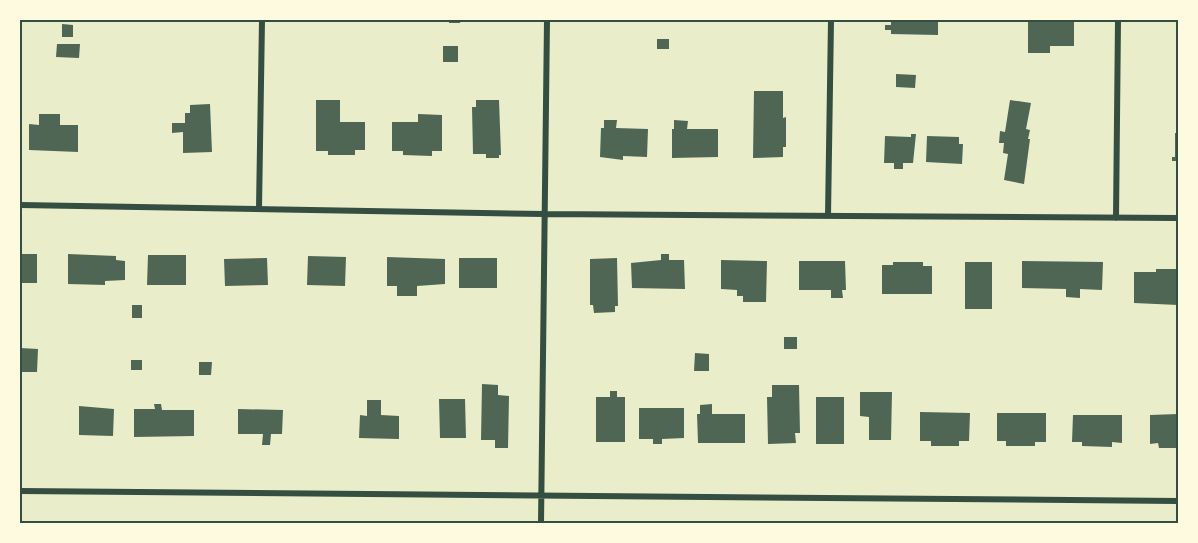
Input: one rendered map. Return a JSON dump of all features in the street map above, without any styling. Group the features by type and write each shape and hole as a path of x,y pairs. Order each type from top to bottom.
{"street":[{"path":"259,208 262,20"},
{"path":"541,524 547,20"},
{"path":"828,216 831,20"},
{"path":"1116,218 1118,20"},
{"path":"20,205 544,214 1179,218"},
{"path":"20,491 1179,501"}],"building":[{"path":"449,20 461,20 460,23 449,23"},
{"path":"891,20 938,20 938,35 891,34 891,30 885,30 885,25 891,25"},
{"path":"1028,20 1074,20 1074,46 1050,46 1050,53 1028,53"},
{"path":"62,24 73,25 73,37 62,37"},
{"path":"657,39 669,39 669,49 657,49"},
{"path":"57,44 80,44 79,58 56,57"},
{"path":"443,46 458,46 458,62 443,62"},
{"path":"896,74 916,75 915,88 896,87"},
{"path":"754,91 783,91 786,147 783,147 783,157 753,158"},
{"path":"316,100 340,100 340,122 365,122 365,150 355,150 355,155 328,155 328,151 316,151"},
{"path":"476,100 499,100 501,155 499,158 486,158 486,154 473,154 472,107 476,107"},
{"path":"1010,100 1031,103 1026,129 1030,130 1028,139 1030,139 1024,184 1004,180 1008,154 1003,153 1004,143 999,143 1000,131 1005,132"},
{"path":"210,104 212,152 183,153 183,132 172,133 172,123 185,123 185,113 190,113 190,105"},
{"path":"39,114 60,114 60,125 78,125 78,152 29,150 29,124 39,125"},
{"path":"418,114 442,115 442,151 432,151 432,156 403,155 403,151 392,151 392,122 418,122"},
{"path":"604,120 617,120 616,128 648,129 647,157 623,156 623,160 600,157 601,128 604,128"},
{"path":"674,120 688,121 687,129 718,129 718,157 672,158"},
{"path":"1175,133 1178,133 1178,161 1172,161 1172,157 1175,157"},
{"path":"911,134 916,134 913,163 903,163 903,169 894,169 894,163 884,163 885,136 911,137"},
{"path":"927,136 959,137 959,144 963,144 962,164 926,162"},
{"path":"20,254 37,254 37,283 20,283"},
{"path":"68,254 116,256 116,260 125,261 125,280 105,281 105,285 68,284"},
{"path":"661,254 669,254 669,260 684,260 685,289 632,288 631,263 661,260"},
{"path":"148,255 186,255 186,285 147,285"},
{"path":"308,256 346,257 345,286 307,285"},
{"path":"387,257 445,259 445,284 417,286 417,296 397,296 397,286 387,286"},
{"path":"267,258 268,285 225,286 224,259"},
{"path":"459,258 497,258 497,288 459,288"},
{"path":"617,258 618,306 615,306 615,312 594,313 593,305 590,305 590,259"},
{"path":"721,260 767,261 766,302 743,302 743,296 737,296 737,290 721,289"},
{"path":"799,261 845,261 846,290 842,290 843,298 831,298 831,290 799,290"},
{"path":"1022,261 1103,262 1102,290 1080,289 1080,298 1066,297 1066,289 1022,288"},
{"path":"893,262 923,262 923,266 932,266 932,294 882,294 882,265 893,265"},
{"path":"965,262 992,262 992,309 965,309"},
{"path":"1156,269 1178,269 1178,305 1134,303 1134,272 1156,272"},
{"path":"132,305 142,305 142,318 132,318"},
{"path":"784,337 797,337 797,349 784,349"},
{"path":"20,348 38,349 37,372 20,372"},
{"path":"695,353 709,354 709,371 694,371"},
{"path":"131,360 142,360 142,370 131,370"},
{"path":"199,362 212,362 211,375 199,375"},
{"path":"482,384 498,385 498,395 509,396 508,448 495,448 495,440 481,440"},
{"path":"772,385 799,385 800,433 795,433 796,443 768,444 767,397 772,397"},
{"path":"610,391 617,391 617,397 625,397 625,442 596,442 596,397 610,397"},
{"path":"860,392 892,392 891,440 869,440 869,417 860,416"},
{"path":"816,397 844,397 844,444 816,444"},
{"path":"439,399 465,399 466,438 440,438"},
{"path":"367,400 381,400 381,415 399,416 399,439 359,438 360,415 367,416"},
{"path":"154,404 161,404 162,410 194,410 194,436 134,437 134,409 155,409"},
{"path":"712,404 712,414 745,414 745,443 698,443 697,414 700,414 700,405"},
{"path":"79,406 114,409 113,436 79,435"},
{"path":"639,408 684,408 684,438 662,439 662,444 653,444 653,439 639,439"},
{"path":"238,409 283,410 282,434 271,434 270,445 262,445 263,434 238,434"},
{"path":"920,412 970,413 969,441 959,441 959,446 931,446 931,441 920,441"},
{"path":"997,413 1046,413 1046,442 1035,442 1035,446 1006,446 1006,441 997,441"},
{"path":"1178,414 1178,448 1159,448 1158,443 1150,444 1150,415"},
{"path":"1073,415 1122,415 1122,443 1112,442 1112,447 1082,446 1082,442 1072,442"}]}
